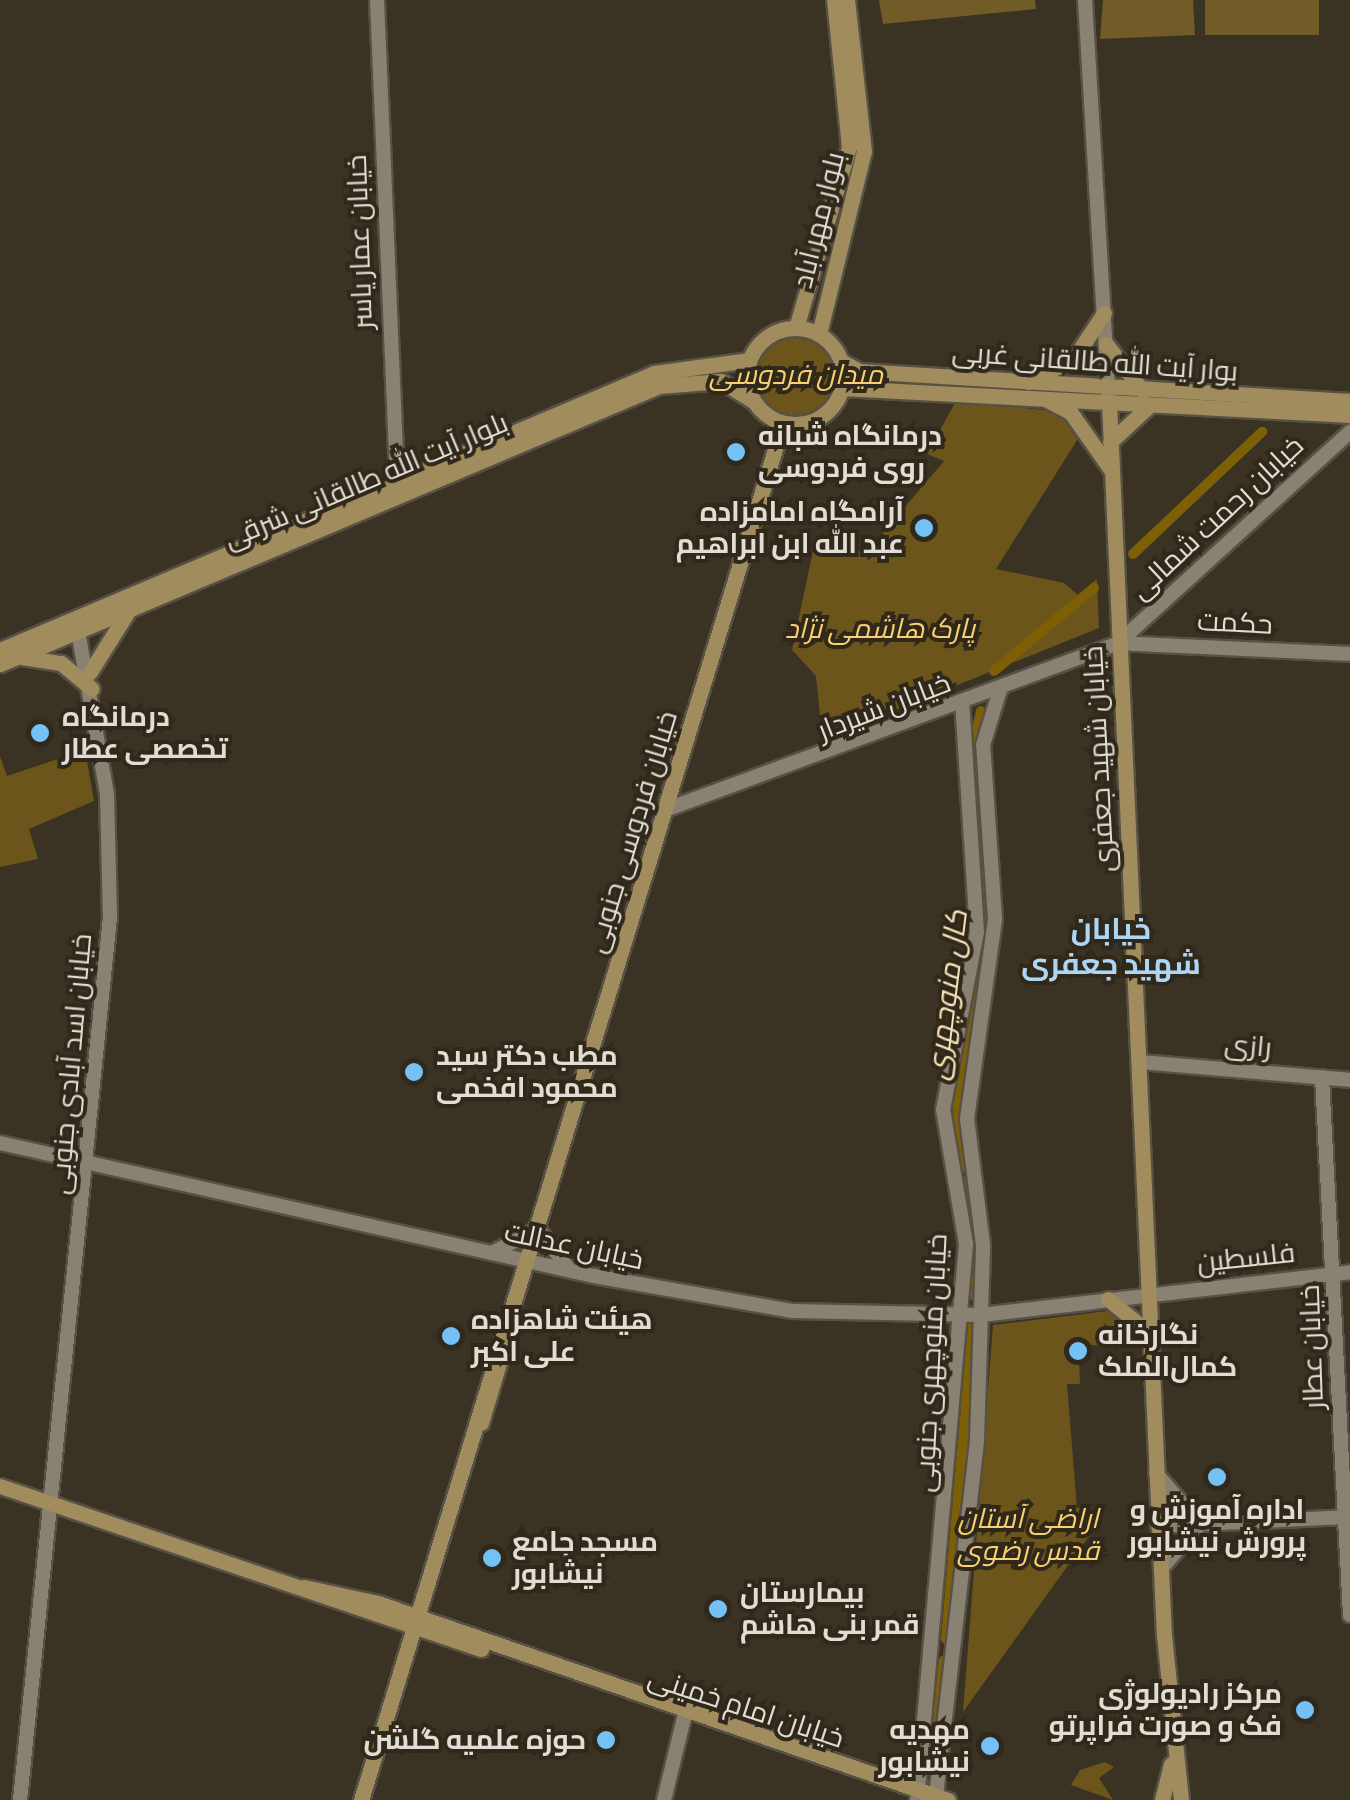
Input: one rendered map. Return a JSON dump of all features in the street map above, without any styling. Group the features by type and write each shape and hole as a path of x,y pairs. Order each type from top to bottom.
{"main road":[{"name":"بلوار مهر آباد","path":"796,328 849,148 834,0"},
{"name":"بلوار مهر آباد","path":"819,334 864,151 847,0"},
{"path":"1024,383 1074,358 1104,313"},
{"path":"796,328 819,334 841,361 842,388 819,417 783,422 754,402 750,360 770,335 796,328"},
{"path":"1106,344 1146,398 1110,442"},
{"name":"بلوار آیت الله طالقانی شرقی","path":"0,664 397,482 654,374 750,360"},
{"name":"بوار آیت الله طالقانی غربی","path":"841,361 859,372 1024,383 1108,396"},
{"name":"بلوار آیت الله طالقانی شرقی","path":"0,650 132,608 659,386 721,381 754,402"},
{"name":"بوار آیت الله طالقانی غربی","path":"842,388 1044,398 1146,398 1350,415"},
{"name":"خیابان شهید جعفری","path":"1108,396 1141,1062 1148,1332 1160,1569 1172,1756 1181,1800"},
{"path":"1044,398 1072,413 1112,471"},
{"name":"بوار آیت الله طالقانی غربی","path":"1146,398 1350,401"},
{"name":"خیابان فردوسی جنوبی","path":"364,1800 783,422"},
{"path":"17,657 60,663 91,680 132,608"},
{"path":"1108,1299 1148,1332"},
{"name":"خیابان امام خمینی","path":"0,1486 419,1623 917,1795 944,1799"},
{"name":"خیابان شهید جعفری","path":"1162,1800 1172,1756"}],"street":[{"name":"خیابان عمار یاسر","path":"376,0 397,482"},
{"name":"خیابان شهید جعفری","path":"1085,0 1108,396"},
{"path":"1329,414 1347,434"},
{"name":"خیابان رحمت شمالی","path":"1118,643 1347,434"},
{"name":"خیابان اسد آبادی جنوبی","path":"20,1800 88,1162 112,871 91,680 76,626"},
{"name":"خیابان شیردار","path":"665,810 1118,643"},
{"name":"حکمت","path":"1118,643 1350,654"},
{"name":"خیابان منوچهری جنوبی","path":"944,1799 981,1315 983,1244 971,1176 967,1118 995,919 983,745 1002,687"},
{"name":"خیابان منوچهری جنوبی","path":"917,1795 936,1645 966,1244 944,1095 977,932 962,703"},
{"name":"رازی","path":"1141,1062 1350,1080"},
{"name":"خیابان عطار","path":"1322,1077 1350,1615"},
{"name":"خیابان عدالت","path":"0,1142 489,1254 526,1258 573,1272 766,1309 962,1316 1147,1294"},
{"path":"953,1174 971,1176"},
{"path":"489,1254 538,1229 573,1272"},
{"name":"فلسطین","path":"1147,1294 1350,1272"},
{"path":"1156,1473 1200,1524"},
{"path":"1158,1526 1347,1517"},
{"path":"1160,1569 1200,1524"},
{"path":"936,1645 955,1648"},
{"path":"664,1800 685,1714"}],"green space":[{"name":"میدان فردوسی","path":"796,336 811,339 824,348 833,361 833,391 824,404 811,413 796,416 781,413 768,404 759,391 756,376 759,361 768,348 781,339"},
{"name":"پارک هاشمی نژاد","path":"956,401 1063,412 1081,434 996,569 1064,583 1078,595 1097,579 1099,628 873,719 853,710 832,720 820,715 816,676 792,650 813,551 889,551 883,533 944,461 927,454"},
{"path":"85,750 94,801 29,829 38,859 0,867 0,756 7,776"},
{"name":"اراضی آستان قدس رضوی","path":"1116,1310 1118,1348 1067,1342 1068,1361 1079,1361 1080,1384 1067,1384 1077,1508 1087,1507 1089,1536 963,1712 993,1325"},
{"path":"1105,1762 1114,1767 1099,1778 1113,1800 1071,1785 1080,1770"}],"shaded area":[{"path":"879,0 1035,0 1036,9 883,24"},
{"path":"1103,0 1193,0 1195,35 1100,39"},
{"path":"1205,0 1319,0 1319,35 1205,35"}],"waterway":[{"path":"1133,554 1262,432"},
{"path":"994,671 1094,588"},
{"name":"کال منوچهری","path":"971,758 981,711"},
{"name":"کال منوچهری","path":"962,1168 958,1106 987,924 974,795"},
{"name":"کال منوچهری","path":"963,1181 976,1239 973,1295"},
{"name":"کال منوچهری","path":"946,1639 973,1324"},
{"name":"کال منوچهری","path":"936,1725 944,1660"}],"place":[{"name":"درمانگاه شبانه روی فردوسی","path":"736,452"},
{"name":"آرامگاه امامزاده عبد الله ابن ابراهیم","path":"924,528"},
{"name":"درمانگاه تخصصی عطار","path":"40,733"},
{"name":"مطب دکتر سید محمود افخمی","path":"414,1072"},
{"name":"هیئت شاهزاده علی اکبر","path":"451,1336"},
{"name":"نگارخانه کمال‌الملک","path":"1078,1351"},
{"name":"اداره آموزش و پرورش نیشابور","path":"1217,1477"},
{"name":"مسجد جامع نیشابور","path":"492,1558"},
{"name":"بیمارستان قمر بنی هاشم","path":"718,1609"},
{"name":"مرکز رادیولوژی فک و صورت فراپرتو","path":"1305,1710"},
{"name":"حوزه علمیه گلشن","path":"606,1740"},
{"name":"مهدیه نیشابور","path":"990,1746"}],"district":[{"name":"خیابان شهید جعفری","path":"1111,946"}]}
